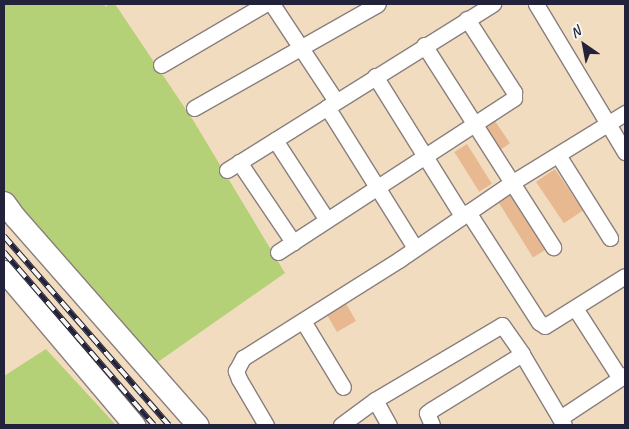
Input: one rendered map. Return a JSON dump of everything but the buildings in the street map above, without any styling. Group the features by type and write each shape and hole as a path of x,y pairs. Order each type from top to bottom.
{"street":[{"path":"161,65 265,4"},
{"path":"272,4 302,47 377,187 415,248"},
{"path":"194,108 378,4"},
{"path":"293,242 233,166 424,45 493,4"},
{"path":"536,4 625,152"},
{"path":"278,252 511,101 515,95 467,19"},
{"path":"424,45 514,182 553,247"},
{"path":"375,76 425,156 541,325 549,324 625,276"},
{"path":"266,425 236,371 238,364 244,358 514,182 625,113"},
{"path":"275,140 327,220"},
{"path":"558,155 610,238"},
{"path":"4,202 21,225 198,425"},
{"path":"4,270 134,425"},
{"path":"341,425 375,400 502,325 522,354 562,422 623,376 575,308"},
{"path":"303,321 343,387"},
{"path":"432,425 427,413 430,410 522,354"},
{"path":"375,400 389,425"}],"green space":[{"path":"4,4 103,4 107,7 107,4 115,4 193,120 285,273 155,364 4,190"},
{"path":"46,349 116,425 5,425 4,376"}],"railway":[{"path":"4,236 169,425"},
{"path":"4,252 154,425"}]}
